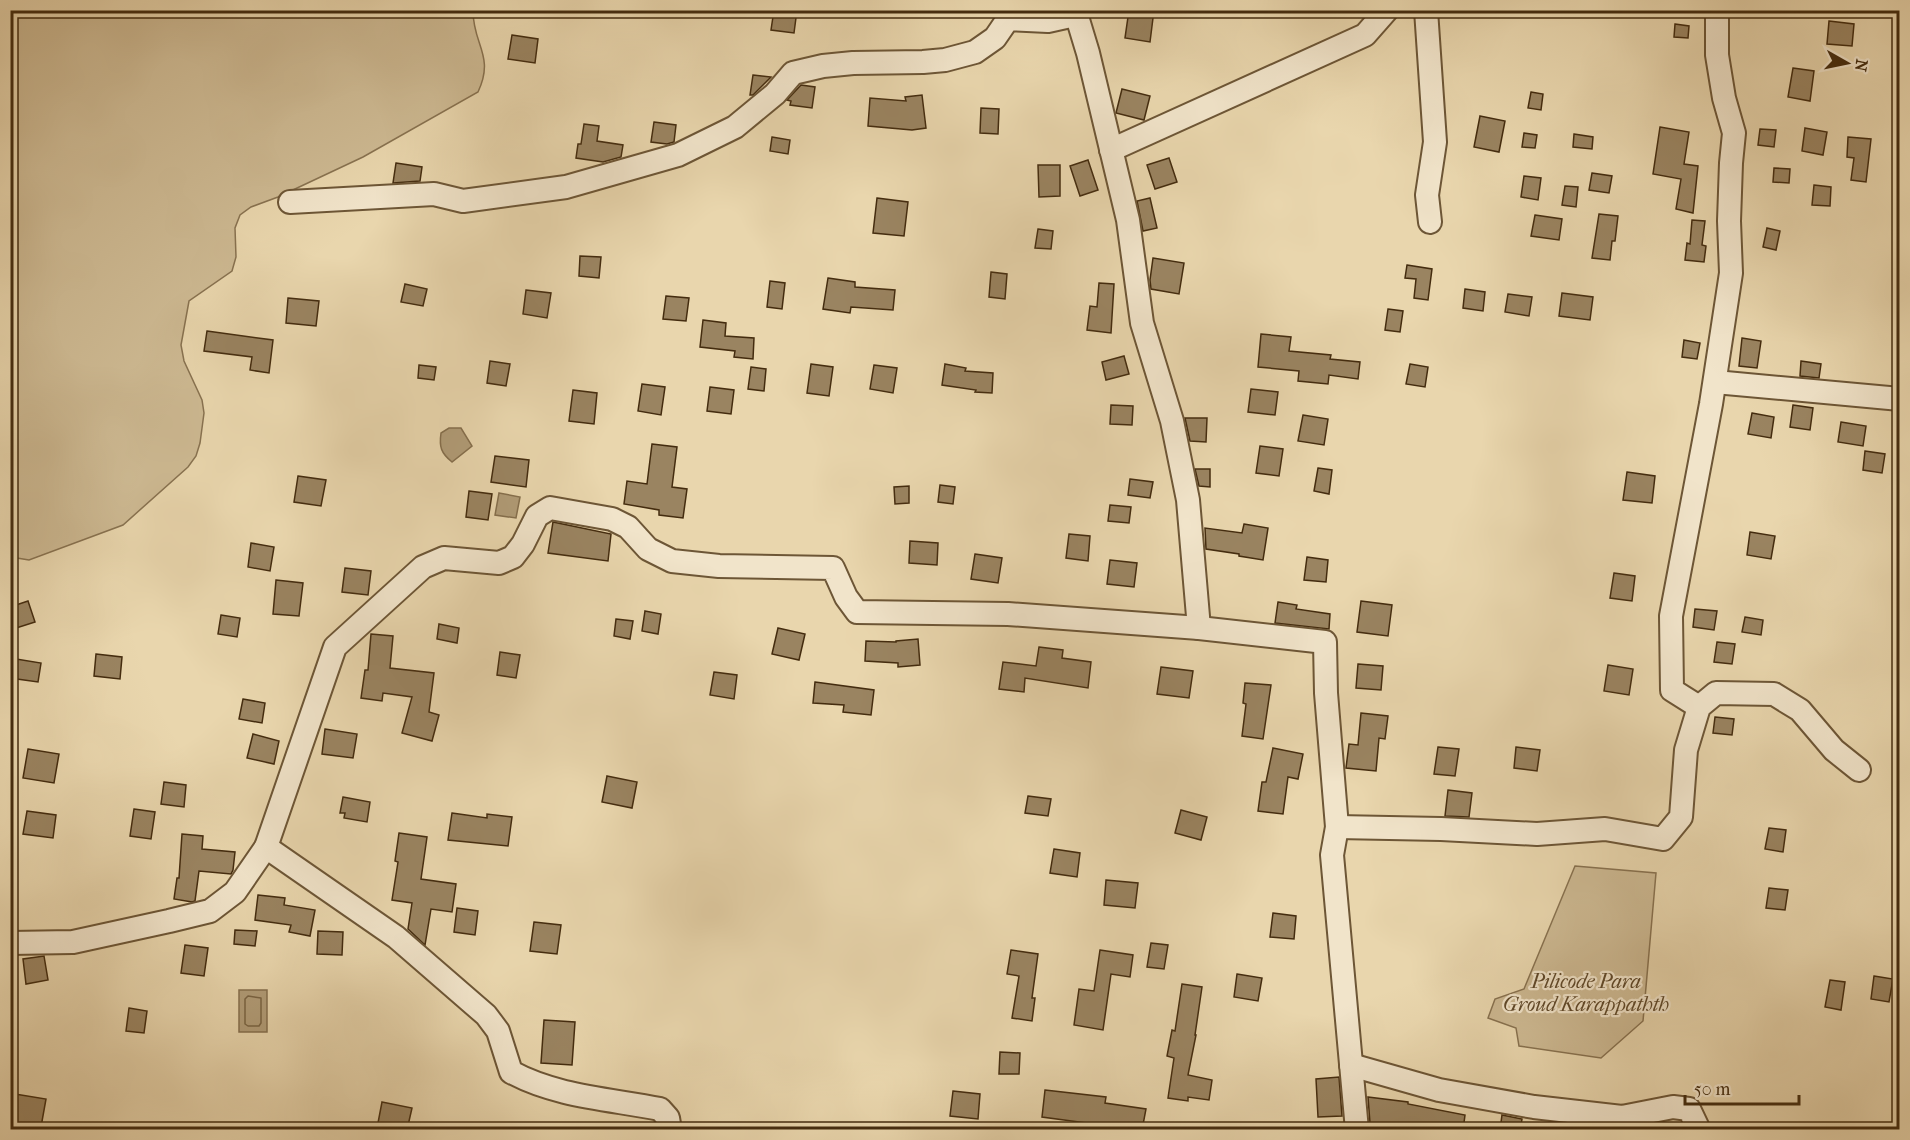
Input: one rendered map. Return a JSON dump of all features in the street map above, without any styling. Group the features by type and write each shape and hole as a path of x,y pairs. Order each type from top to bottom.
{"street":[{"path":"1111,150 1365,35 1387,10"},
{"path":"1426,10 1435,142 1427,195 1430,222"},
{"path":"1699,707 1672,690 1671,616 1714,382 1731,273 1729,221 1734,133 1724,98 1717,56 1717,10"},
{"path":"290,202 434,194 463,201 566,187 678,155 735,127 775,94 793,73 823,66 853,63 945,60 975,52 995,38 1008,19 1048,21 1075,13 1088,53 1128,219 1143,323 1172,420 1188,500 1199,628"},
{"path":"1714,382 1899,399"},
{"path":"10,943 73,942 210,910 235,892 266,847 335,647 423,567 444,558 499,563 513,557 523,544 537,516 550,508 612,519 628,527 648,549 672,561 719,566 832,567 856,612 1008,614 1199,628 1325,642 1326,693 1337,827 1332,855 1357,1130"},
{"path":"1337,827 1537,834 1605,829 1663,839 1681,817 1686,750 1699,707 1716,693 1774,694 1800,710 1834,750 1859,770"},
{"path":"266,847 396,937 486,1015 498,1031 511,1072 528,1082 553,1090 660,1109 668,1118 670,1130"},
{"path":"1351,1065 1439,1090 1534,1107 1622,1117 1673,1107 1689,1109 1699,1130"}],"green space":[{"path":"11,11 473,11 476,33 484,60 483,80 478,92 363,157 278,197 251,207 240,215 235,228 236,257 232,271 189,301 181,345 184,361 202,400 204,413 196,456 188,467 123,525 29,560 11,557"},
{"name":"Pilicode Para Groud Karappathth","path":"1575,866 1656,873 1643,1021 1601,1058 1519,1046 1516,1028 1488,1018 1495,999 1524,989"}],"water":[{"path":"449,428 461,428 472,446 452,462 443,453 440,442 441,433"},
{"path":"499,493 520,497 516,518 495,515"},
{"path":"239,990 267,990 267,1032 239,1032"}],"building":[{"path":"774,10 797,10 794,33 771,30"},
{"path":"1129,10 1154,10 1150,42 1125,38"},
{"path":"1829,21 1854,24 1852,46 1827,44"},
{"path":"1675,24 1689,26 1688,38 1674,37"},
{"path":"512,35 538,39 535,63 508,59"},
{"path":"1793,68 1814,71 1810,101 1788,97"},
{"path":"753,75 771,77 753,95 750,95"},
{"path":"801,85 815,87 812,108 790,105 791,101 787,100"},
{"path":"1122,89 1150,96 1144,120 1116,113"},
{"path":"1531,92 1543,94 1541,110 1528,108"},
{"path":"922,95 926,128 912,130 868,126 870,98 906,101 905,97"},
{"path":"981,108 999,109 998,134 980,133"},
{"path":"1480,116 1505,121 1499,152 1474,147"},
{"path":"654,122 676,125 674,142 667,144 651,142"},
{"path":"584,124 599,126 597,141 623,145 621,157 603,162 576,158"},
{"path":"1660,127 1689,132 1684,164 1698,166 1693,213 1676,209 1681,179 1653,174"},
{"path":"1805,128 1827,132 1823,155 1802,151"},
{"path":"1760,129 1776,130 1774,147 1758,145"},
{"path":"1524,133 1537,135 1535,148 1522,147"},
{"path":"1574,134 1593,137 1592,149 1573,147"},
{"path":"772,137 790,140 788,154 770,151"},
{"path":"1848,137 1871,139 1866,182 1851,180 1854,158 1847,157"},
{"path":"1169,158 1177,182 1155,189 1147,165"},
{"path":"1088,160 1098,190 1080,196 1070,166"},
{"path":"396,163 422,167 420,181 393,183"},
{"path":"1038,165 1060,165 1060,196 1039,197"},
{"path":"1774,168 1790,169 1789,183 1773,182"},
{"path":"1592,173 1612,176 1609,193 1589,190"},
{"path":"1524,176 1541,178 1538,200 1521,197"},
{"path":"1814,185 1831,187 1830,206 1812,205"},
{"path":"1565,186 1578,187 1576,207 1562,205"},
{"path":"877,198 908,202 904,236 873,233"},
{"path":"1150,198 1157,228 1143,231 1137,201"},
{"path":"1599,214 1618,216 1610,260 1592,258"},
{"path":"1535,215 1562,219 1559,240 1531,236"},
{"path":"1692,220 1705,221 1702,245 1706,246 1704,262 1685,260 1687,243 1690,244"},
{"path":"1767,228 1780,231 1776,250 1763,247"},
{"path":"1038,229 1053,231 1051,249 1035,248"},
{"path":"580,256 601,257 599,278 579,276"},
{"path":"1153,258 1184,263 1179,294 1151,289"},
{"path":"1407,265 1432,269 1428,300 1414,298 1416,279 1405,278"},
{"path":"991,272 1007,274 1005,299 989,297"},
{"path":"828,278 855,282 855,287 895,290 893,310 851,307 850,313 823,309"},
{"path":"770,281 785,283 782,309 767,307"},
{"path":"1099,283 1114,284 1111,333 1087,330 1090,306 1097,307"},
{"path":"405,284 427,289 423,306 401,302"},
{"path":"1465,289 1485,292 1483,311 1463,308"},
{"path":"526,290 551,293 547,318 523,314"},
{"path":"1562,293 1593,297 1590,320 1559,316"},
{"path":"1508,294 1532,297 1529,316 1505,312"},
{"path":"666,296 689,298 686,321 663,319"},
{"path":"288,298 319,301 316,326 286,323"},
{"path":"1388,309 1403,311 1400,332 1385,330"},
{"path":"703,320 726,323 725,336 754,338 753,359 734,357 735,351 700,347"},
{"path":"207,331 273,340 269,373 250,370 252,357 204,351"},
{"path":"1261,334 1291,337 1289,351 1331,355 1330,359 1360,362 1358,379 1329,375 1328,384 1298,381 1299,371 1258,367"},
{"path":"1742,338 1761,341 1757,368 1739,366"},
{"path":"1684,340 1700,343 1697,359 1682,357"},
{"path":"1124,356 1129,374 1106,380 1102,362"},
{"path":"490,361 510,364 506,386 487,383"},
{"path":"1801,361 1821,364 1819,378 1800,376"},
{"path":"811,364 833,367 829,396 807,393"},
{"path":"945,364 966,368 965,371 993,373 992,393 942,385"},
{"path":"1410,364 1428,367 1425,387 1406,384"},
{"path":"419,365 436,367 434,380 418,378"},
{"path":"874,365 897,368 893,393 870,389"},
{"path":"751,367 766,369 764,391 748,389"},
{"path":"642,384 665,387 661,415 638,411"},
{"path":"710,387 734,390 731,414 707,411"},
{"path":"1251,389 1278,392 1275,415 1248,412"},
{"path":"573,390 597,393 594,424 569,421"},
{"path":"1111,405 1133,406 1132,425 1110,424"},
{"path":"1793,405 1813,408 1810,430 1790,427"},
{"path":"1752,413 1774,417 1771,438 1748,434"},
{"path":"1303,415 1328,419 1324,445 1298,441"},
{"path":"1185,418 1207,418 1206,442 1190,441"},
{"path":"1841,422 1866,426 1863,446 1838,442"},
{"path":"652,444 677,447 672,487 687,489 683,518 659,515 659,510 624,504 627,481 647,484"},
{"path":"1260,446 1283,449 1279,476 1256,473"},
{"path":"1865,451 1885,454 1882,473 1863,470"},
{"path":"495,456 529,460 526,487 491,482"},
{"path":"1318,468 1332,470 1329,494 1314,491"},
{"path":"1195,469 1210,469 1210,487 1199,486"},
{"path":"1627,472 1655,476 1652,503 1623,500"},
{"path":"298,476 326,480 321,506 294,502"},
{"path":"1130,479 1153,482 1150,498 1128,495"},
{"path":"940,485 955,487 953,504 938,502"},
{"path":"909,486 909,503 895,504 894,487"},
{"path":"469,491 492,494 488,520 466,517"},
{"path":"1110,505 1131,507 1129,523 1108,521"},
{"path":"553,522 611,534 608,561 548,553"},
{"path":"1244,524 1268,528 1263,560 1206,549 1205,528 1242,533"},
{"path":"1750,532 1775,536 1771,559 1747,555"},
{"path":"1069,534 1090,536 1088,561 1066,558"},
{"path":"910,541 938,543 937,565 909,563"},
{"path":"251,543 274,547 270,571 248,567"},
{"path":"975,554 1002,558 998,583 971,579"},
{"path":"1307,557 1328,560 1326,582 1304,580"},
{"path":"1110,560 1137,563 1134,587 1107,584"},
{"path":"345,568 371,571 368,595 342,592"},
{"path":"1614,573 1635,576 1632,601 1610,598"},
{"path":"276,580 303,583 299,616 273,614"},
{"path":"28,601 35,622 10,630 10,607"},
{"path":"1361,601 1392,605 1388,636 1357,632"},
{"path":"1278,602 1297,605 1296,609 1330,614 1329,629 1275,623"},
{"path":"1695,609 1717,611 1714,630 1693,627"},
{"path":"645,611 661,614 658,634 642,631"},
{"path":"221,615 240,618 237,637 218,634"},
{"path":"1745,617 1763,620 1761,635 1742,632"},
{"path":"616,619 633,621 630,639 614,636"},
{"path":"439,624 459,628 457,643 437,639"},
{"path":"778,628 805,634 799,660 772,654"},
{"path":"371,634 393,636 390,668 434,673 429,712 439,715 432,741 402,733 412,697 383,693 382,701 361,698 365,670 368,670"},
{"path":"918,639 920,665 898,667 898,663 865,661 866,641 896,642"},
{"path":"1717,642 1735,644 1732,664 1714,662"},
{"path":"1039,647 1063,650 1062,658 1091,662 1088,688 1025,678 1024,692 999,689 1003,662 1036,666"},
{"path":"500,652 520,655 516,678 497,675"},
{"path":"96,654 122,657 120,679 94,676"},
{"path":"10,658 41,663 38,682 10,678"},
{"path":"1358,664 1383,666 1381,690 1356,688"},
{"path":"1608,665 1633,669 1629,695 1604,691"},
{"path":"1161,667 1193,671 1189,698 1157,694"},
{"path":"714,672 737,675 734,699 710,695"},
{"path":"815,682 874,690 871,715 843,712 844,705 813,703"},
{"path":"1245,683 1271,685 1263,739 1242,736 1246,704 1243,703"},
{"path":"243,699 265,703 262,723 239,719"},
{"path":"1361,713 1388,716 1385,739 1379,738 1376,771 1346,768 1349,744 1358,745"},
{"path":"1715,717 1734,719 1732,735 1713,733"},
{"path":"325,729 357,734 353,758 322,754"},
{"path":"253,734 279,741 274,764 247,758"},
{"path":"1438,747 1459,749 1455,776 1434,774"},
{"path":"1516,747 1540,750 1537,771 1514,768"},
{"path":"1273,748 1303,754 1298,779 1288,777 1283,814 1258,811 1262,782 1266,782"},
{"path":"28,749 59,754 54,783 23,778"},
{"path":"607,776 637,782 632,808 602,802"},
{"path":"164,782 186,785 184,807 161,804"},
{"path":"1448,790 1472,793 1469,817 1445,816"},
{"path":"1028,796 1051,799 1048,816 1025,813"},
{"path":"343,797 370,802 367,822 344,818 345,813 340,813"},
{"path":"134,809 155,812 151,839 130,836"},
{"path":"1181,810 1207,817 1201,840 1175,833"},
{"path":"27,811 56,815 53,838 23,834"},
{"path":"452,813 487,818 487,814 512,817 508,846 448,840"},
{"path":"1769,828 1786,830 1783,852 1765,849"},
{"path":"399,833 427,837 421,879 456,884 452,912 431,909 425,945 408,929 412,903 392,900 398,862 395,861"},
{"path":"182,834 203,836 202,849 235,852 231,874 199,871 195,901 192,902 174,899 177,878 179,878"},
{"path":"1054,849 1080,853 1077,877 1050,873"},
{"path":"1106,880 1138,883 1135,908 1104,905"},
{"path":"1769,888 1788,890 1785,910 1766,908"},
{"path":"258,895 285,898 284,905 315,910 310,936 289,932 291,925 255,920"},
{"path":"457,908 478,911 475,935 454,932"},
{"path":"1273,913 1296,916 1294,939 1270,937"},
{"path":"534,922 561,925 557,954 530,951"},
{"path":"235,930 257,931 255,946 234,944"},
{"path":"318,931 343,932 342,955 317,954"},
{"path":"1151,943 1168,945 1164,969 1147,967"},
{"path":"185,945 208,948 204,976 181,973"},
{"path":"1011,950 1038,954 1032,998 1035,998 1032,1021 1012,1018 1019,976 1007,974"},
{"path":"1100,950 1133,955 1130,977 1111,974 1103,1030 1074,1025 1079,989 1094,991"},
{"path":"44,956 48,980 26,984 23,959"},
{"path":"1237,974 1262,978 1258,1001 1234,997"},
{"path":"1874,976 1893,979 1889,1002 1871,999"},
{"path":"1830,980 1845,982 1841,1010 1825,1007"},
{"path":"1182,984 1202,987 1188,1075 1212,1080 1209,1100 1188,1097 1188,1101 1168,1098 1174,1058 1167,1056 1172,1030 1175,1031"},
{"path":"129,1008 147,1011 144,1033 126,1031"},
{"path":"544,1020 575,1022 572,1065 541,1063"},
{"path":"1000,1052 1020,1053 1019,1074 999,1074"},
{"path":"1339,1077 1342,1116 1318,1117 1316,1079"},
{"path":"1045,1090 1106,1097 1105,1103 1146,1109 1142,1130 1116,1130 1117,1127 1042,1117"},
{"path":"953,1091 980,1094 978,1119 950,1116"},
{"path":"15,1094 46,1099 41,1127 10,1123"},
{"path":"1368,1097 1408,1102 1408,1104 1465,1115 1463,1130 1423,1130 1370,1123"},
{"path":"382,1102 412,1108 407,1130 377,1128"},
{"path":"1502,1115 1522,1119 1520,1130 1500,1130"}]}
